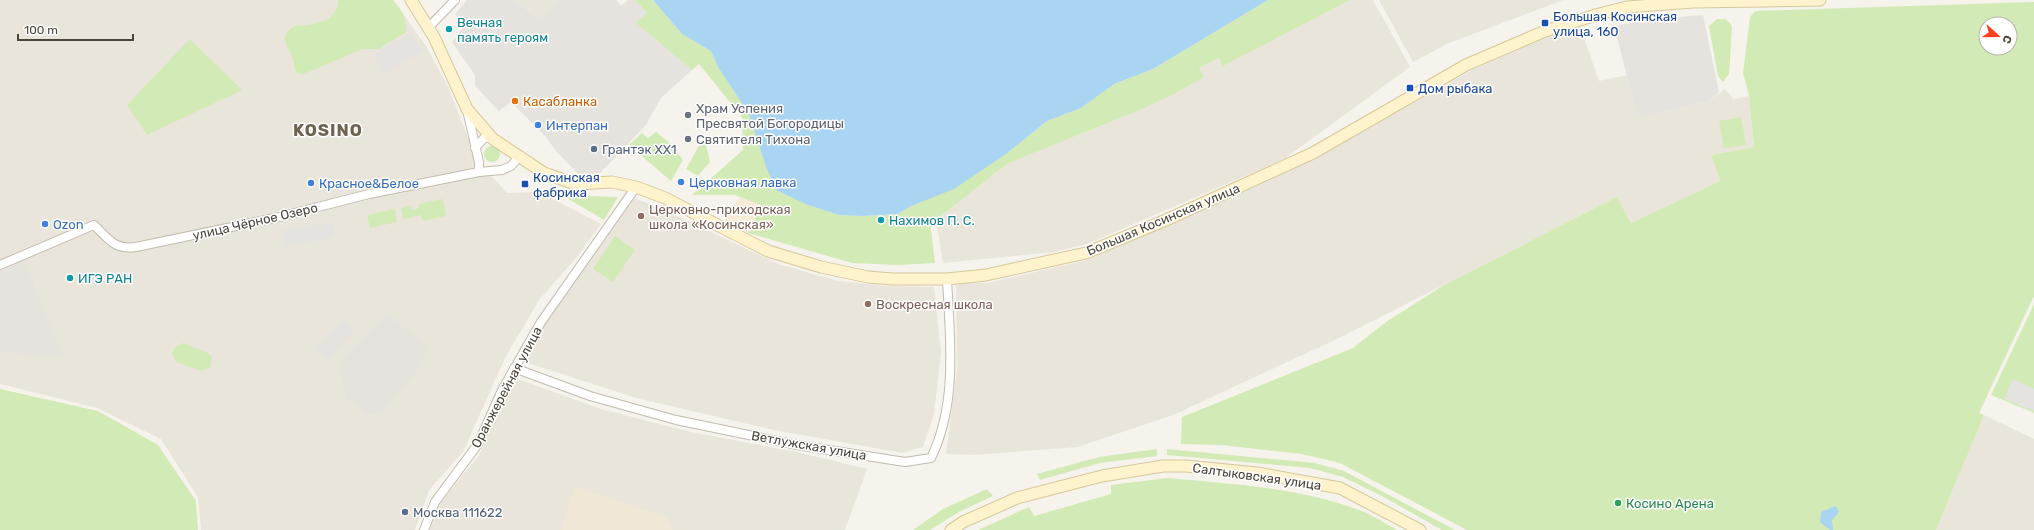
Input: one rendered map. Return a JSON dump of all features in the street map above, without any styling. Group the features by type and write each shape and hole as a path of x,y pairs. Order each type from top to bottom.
{"street":[{"name":"Большая Косинская улица","path":"411,0 429,27 467,109 493,139 519,158 544,173 566,182 576,184 612,182 636,187 665,198 768,251 798,261 868,277 892,280 947,279 986,275 1086,253 1166,220 1313,153 1466,65 1548,30 1599,14 1639,6 1693,2 1820,0"},
{"path":"429,27 456,0"},
{"path":"467,109 479,162 478,172"},
{"path":"475,148 485,137 493,139"},
{"name":"улица Чёрное Озеро","path":"0,265 94,225 116,246 125,248 136,247 263,220 369,194 478,172 502,170 511,166 519,158"},
{"name":"Оранжерейная улица","path":"424,530 435,502 478,444 502,390 541,322 636,187"},
{"name":"Ветлужская улица","path":"514,368 590,396 676,420 797,445 905,462 931,458 939,441 945,418 951,371 947,279"},
{"name":"Салтыковская улица","path":"951,530 963,522 1016,498 1102,476 1163,466 1186,466 1257,473 1340,488 1420,530"}],"shaded area":[{"path":"0,0 393,0 426,46 449,89 477,161 507,193 540,192 601,224 576,258 539,300 505,358 463,452 429,490 415,530 201,530 198,497 161,439 97,408 0,384"},
{"path":"467,0 514,0 540,20 558,0 616,0 621,6 628,0 635,0 647,13 637,23 692,70 661,98 646,125 600,173 581,177 556,151 545,136 511,102 499,111 475,86 475,75 452,42 464,26 455,14"},
{"path":"514,0 558,0 540,20"},
{"path":"1350,0 1373,0 1410,67 1284,159 1087,244 1053,252 943,263 936,220 1007,164 1140,110 1174,94 1203,77 1199,68 1219,58 1223,65"},
{"path":"1379,0 1563,0 1449,43 1413,62"},
{"path":"1703,15 1719,92 1708,101 1649,115 1637,115 1614,26 1654,19"},
{"path":"1580,26 1599,81 1627,75 1637,115 1649,115 1708,101 1725,89 1733,99 1749,96 1754,147 1711,155 1720,181 1631,223 1617,197 1339,338 1173,415 1078,447 975,455 946,454 957,370 956,283 988,283 1087,260 1315,159 1474,69 1550,35"},
{"path":"411,32 422,51 384,74 373,55"},
{"path":"739,197 762,205 748,233 724,221"},
{"path":"635,198 682,218 778,264 838,281 886,286 934,287 941,353 934,414 923,447 903,453 774,430 636,398 525,362 542,328"},
{"path":"332,222 335,237 285,246 282,231"},
{"path":"24,261 63,357 0,352 0,272"},
{"path":"387,314 429,348 414,374 380,414 369,414 346,399 340,369 343,358"},
{"path":"343,321 354,332 328,359 316,347"},
{"path":"515,378 601,409 691,432 797,452 867,469 845,530 430,530 440,503 479,455"},
{"path":"2013,379 2034,389 2034,411 2004,399"},
{"path":"1984,415 2034,439 2034,530 1936,530"},
{"path":"575,487 666,517 673,530 561,530"}],"green space":[{"path":"338,0 393,0 403,14 406,22 406,32 379,49 363,49 303,74 297,73 285,41 286,34 294,26 308,25 329,18 334,14 337,8"},
{"path":"635,0 653,0 682,34 711,51 718,67 749,114 765,164 808,205 839,215 862,216 898,214 1006,154 1047,121 1081,108 1114,84 1153,69 1268,0 1350,0 1223,66 1219,58 1199,68 1204,77 1174,94 1140,110 1007,164 936,220 930,221 935,263 899,265 852,263 748,233 761,205 735,195 692,195 743,150 742,117 699,64 692,70 636,23 647,13"},
{"path":"2034,2 2034,296 1979,413 1984,415 1936,530 1467,530 1340,463 1302,454 1221,445 1181,444 1182,417 1353,348 1386,322 1444,285 1617,197 1631,223 1720,181 1711,155 1754,147 1749,96 1743,73 1750,17 1755,11"},
{"path":"1717,19 1725,19 1731,24 1732,28 1729,74 1723,82 1718,76 1709,26"},
{"path":"190,39 242,90 147,135 127,105"},
{"path":"1741,117 1746,145 1724,148 1719,121"},
{"path":"656,132 670,143 683,160 671,181 629,145 642,133 648,138"},
{"path":"704,137 710,162 698,176 686,169"},
{"path":"492,146 499,151 500,154 495,161 492,162 485,157 484,154 489,147"},
{"path":"562,195 618,197 604,220"},
{"path":"443,199 446,216 422,221 421,215 403,219 401,208 411,206 412,210 419,208 419,204"},
{"path":"395,209 397,222 370,228 367,215"},
{"path":"615,236 635,250 613,282 593,269"},
{"path":"2034,304 2034,413 1991,395"},
{"path":"183,343 208,353 212,357 210,368 202,371 176,362 172,354 175,347"},
{"path":"0,389 98,411 158,445 196,501 198,530 0,530"},
{"path":"1157,449 1157,456 1100,463 1040,480 1037,474 1099,457"},
{"path":"1167,449 1315,463 1344,471 1455,530 1442,530 1380,495 1343,477 1310,468 1167,455"},
{"path":"1167,478 1289,491 1312,496 1359,510 1397,530 978,530 1029,507 1034,516 1111,494 1111,485"},
{"path":"987,489 993,496 959,512 930,530 913,530 943,509"}],"water":[{"path":"653,0 1268,0 1153,69 1114,84 1081,108 1047,121 1006,154 954,189 911,206 898,214 862,216 839,215 808,205 776,190 765,164 749,114 718,67 711,51 682,34"},
{"path":"1836,506 1839,512 1832,520 1833,530 1830,530 1820,522 1821,512"}],"place":[{"name":"Большая Косинская улица, 160","path":"1545,23"},
{"name":"Вечная память героям","path":"449,29"},
{"name":"Дом рыбака","path":"1410,88"},
{"name":"Касабланка","path":"515,101"},
{"name":"Храм Успения Пресвятой Богородицы","path":"688,115"},
{"name":"Интерпан","path":"538,125"},
{"name":"Святителя Тихона","path":"688,139"},
{"name":"Грантэк ХХ1","path":"594,149"},
{"name":"Церковная лавка","path":"681,182"},
{"name":"Красное&Белое","path":"311,183"},
{"name":"Косинская фабрика","path":"525,184"},
{"name":"Церковно-приходская школа «Косинская»","path":"641,216"},
{"name":"Нахимов П. С.","path":"881,220"},
{"name":"Ozon","path":"45,224"},
{"name":"ИГЭ РАН","path":"70,278"},
{"name":"Воскресная школа","path":"868,304"},
{"name":"Косино Арена","path":"1618,503"},
{"name":"Москва 111622","path":"405,512"}],"district":[{"name":"KOSINO","path":"328,130"}]}
